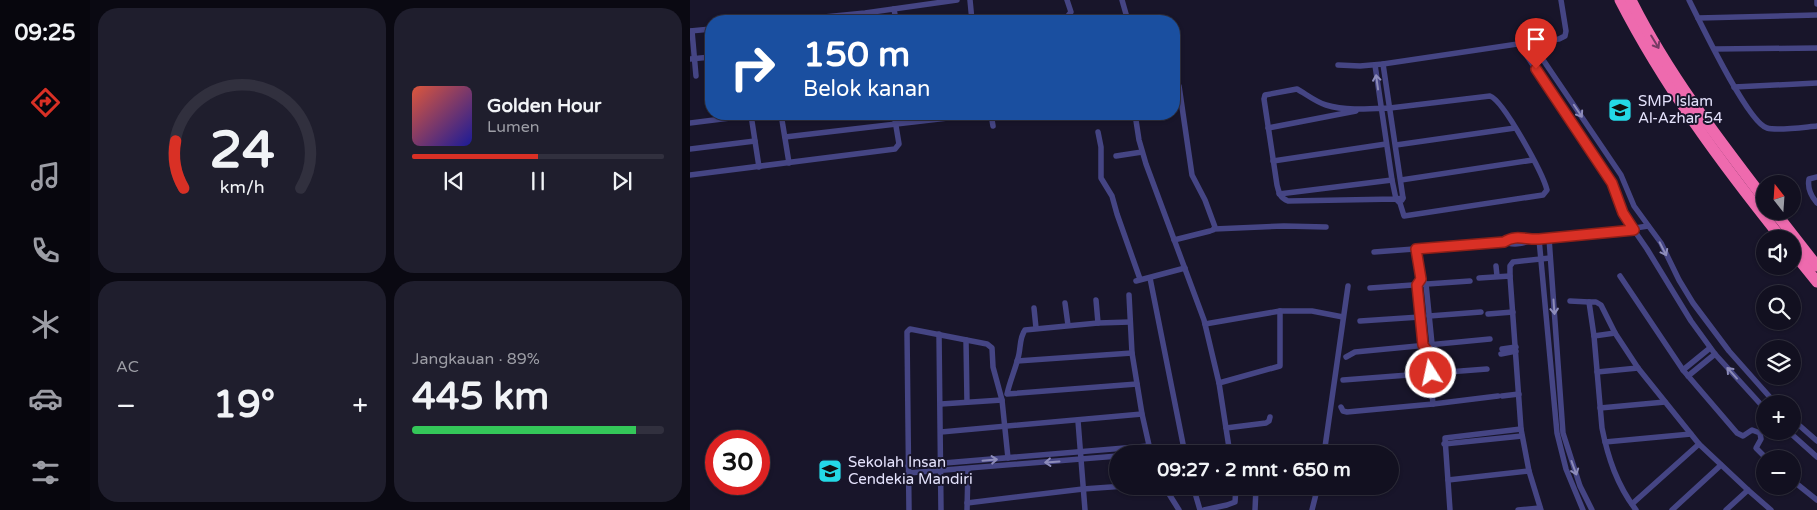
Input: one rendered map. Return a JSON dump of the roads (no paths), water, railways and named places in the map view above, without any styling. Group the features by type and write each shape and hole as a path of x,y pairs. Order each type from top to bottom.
{"highway":[{"path":"1620,0 1680,103 1734,176 1756,195"},
{"path":"1631,0 1653,40 1693,103 1747,178 1756,194"},
{"path":"1781,220 1817,266"},
{"path":"1801,263 1817,282"}],"street":[{"path":"844,15 957,0"},
{"path":"970,0 971,15"},
{"path":"1067,0 1070,12 1068,15"},
{"path":"1122,0 1126,15"},
{"path":"1338,64 1375,65 1555,40 1564,36 1566,30 1561,0"},
{"path":"1689,0 1734,87 1758,123 1768,129 1817,126"},
{"path":"894,9 895,15"},
{"path":"1698,18 1817,15"},
{"path":"696,76 692,59 691,31 705,30"},
{"path":"1532,42 1624,181 1634,206 1660,243 1679,280 1698,310 1729,351 1768,395"},
{"path":"1519,44 1612,183 1623,213 1671,291 1710,348 1756,399"},
{"path":"1715,49 1817,48"},
{"path":"692,59 705,57"},
{"path":"1383,64 1399,164 1401,180 1400,200"},
{"path":"1268,128 1368,109 1381,108 1390,108 1490,96 1498,102 1534,160 1547,192 1543,195 1406,217 1403,215 1389,165 1386,144 1381,108 1375,65"},
{"path":"1734,87 1817,84"},
{"path":"1368,109 1344,108 1324,104 1297,89 1265,95 1268,128 1279,194 1288,202 1400,200"},
{"path":"1180,93 1192,175 1205,200 1214,229"},
{"path":"690,123 713,120"},
{"path":"752,120 759,167"},
{"path":"782,120 789,163"},
{"path":"690,175 896,149 899,144 895,120"},
{"path":"785,137 930,120"},
{"path":"992,120 992,126"},
{"path":"1136,120 1142,152 1205,324 1219,382 1229,445"},
{"path":"1396,145 1515,128"},
{"path":"1098,132 1101,147 1101,178 1112,196 1138,280 1185,268"},
{"path":"690,149 755,141"},
{"path":"1274,162 1386,144"},
{"path":"1116,156 1142,152"},
{"path":"1596,159 1606,152"},
{"path":"1401,180 1534,160"},
{"path":"1389,165 1399,164"},
{"path":"1817,177 1809,179 1808,185 1811,196 1817,203"},
{"path":"1279,194 1392,180"},
{"path":"1174,240 1214,229 1284,226 1326,227"},
{"path":"1374,252 1504,242 1510,244 1539,239 1634,230 1648,226"},
{"path":"1549,238 1561,454 1583,510"},
{"path":"1539,239 1560,433 1580,486 1592,510"},
{"path":"1416,249 1421,279 1426,284 1432,344 1428,352"},
{"path":"1518,510 1541,509 1529,471 1521,429 1510,266 1513,262 1550,258"},
{"path":"1496,266 1497,276"},
{"path":"1479,278 1510,276"},
{"path":"1620,276 1683,370 1739,435 1743,436 1752,430 1760,433 1761,439 1756,446 1758,450"},
{"path":"1150,278 1183,445"},
{"path":"1421,279 1417,285 1423,345 1428,352 1431,373 1433,404"},
{"path":"1370,288 1470,281"},
{"path":"1325,445 1348,286"},
{"path":"1129,296 1132,353 1149,445"},
{"path":"1096,300 1098,323"},
{"path":"1570,301 1596,302 1601,305 1615,333 1638,368 1699,444 1771,510"},
{"path":"1589,302 1605,442 1618,480 1636,510"},
{"path":"1065,303 1068,325"},
{"path":"1034,308 1036,328"},
{"path":"1205,324 1280,311 1312,311 1343,316"},
{"path":"1219,382 1280,366 1280,311"},
{"path":"1429,316 1481,312"},
{"path":"1488,314 1513,312"},
{"path":"1360,321 1420,316"},
{"path":"1004,396 1017,361 1023,333 1028,329 1130,322"},
{"path":"909,510 907,332 910,329 913,328 986,344 992,348 993,368 1004,396 1008,458"},
{"path":"1594,336 1615,333"},
{"path":"940,334 941,510"},
{"path":"966,340 967,402"},
{"path":"1346,357 1356,352 1490,340"},
{"path":"1683,370 1710,348"},
{"path":"1502,351 1516,349"},
{"path":"1017,361 1132,353"},
{"path":"1688,376 1715,354"},
{"path":"1597,372 1638,368"},
{"path":"1343,380 1486,369"},
{"path":"941,404 1004,396 1137,384"},
{"path":"1341,406 1343,411 1347,412 1519,394"},
{"path":"1600,408 1665,402"},
{"path":"941,432 1142,414"},
{"path":"1226,428 1266,423 1270,421 1270,417"},
{"path":"1078,420 1085,510"},
{"path":"1801,427 1817,441"},
{"path":"1450,510 1444,439 1447,437 1521,429"},
{"path":"1605,442 1691,434"},
{"path":"1444,444 1522,436"},
{"path":"1798,440 1817,457"},
{"path":"1632,504 1699,444"},
{"path":"908,469 942,463 1109,452"},
{"path":"1028,456 1028,464"},
{"path":"908,469 968,469 1109,457"},
{"path":"1672,510 1722,465"},
{"path":"967,510 968,469"},
{"path":"1448,480 1529,471"},
{"path":"967,502 1109,487"},
{"path":"1801,487 1817,500"},
{"path":"1726,510 1748,490"},
{"path":"1168,495 1176,510"},
{"path":"1196,495 1202,510 1227,506 1235,502 1235,495"},
{"path":"1255,510 1256,495"},
{"path":"1312,510 1316,495"}],"place":[{"name":"SMP Islam Al-Azhar 54","path":"1620,110"},
{"name":"Sekolah Insan Cendekia Mandiri","path":"830,471"}]}
